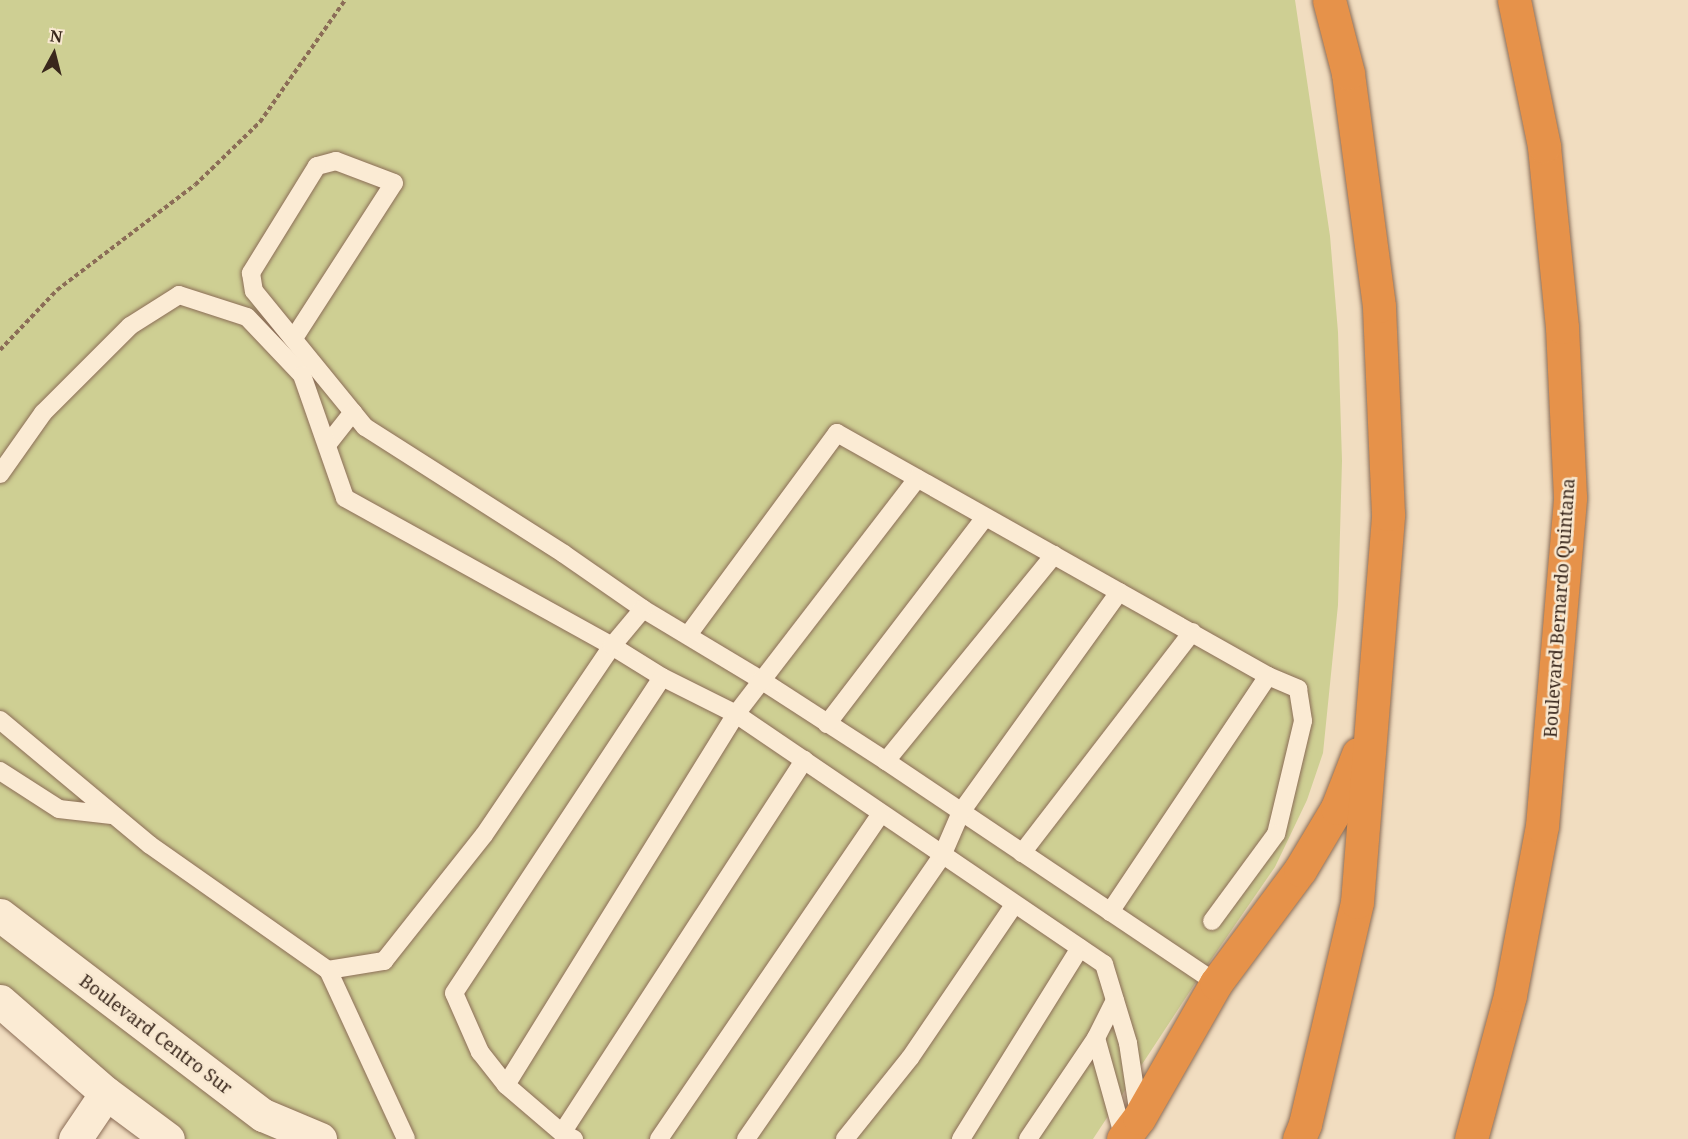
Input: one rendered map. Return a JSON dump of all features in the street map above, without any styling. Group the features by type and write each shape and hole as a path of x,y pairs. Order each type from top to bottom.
{"highway":[{"path":"1299,1139 1305,1124 1357,902 1388,514 1379,306 1348,73 1329,0"},
{"name":"Boulevard Bernardo Quintana","path":"1471,1139 1510,994 1542,826 1570,497 1562,327 1544,146 1514,0"},
{"path":"1129,1132 1216,983 1300,870 1337,808 1371,722"}],"street":[{"name":"Boulevard Centro Sur","path":"0,915 263,1115 320,1139"},
{"path":"0,1001 158,1136"},
{"path":"75,1139 106,1093"}],"lane":[{"path":"294,338 394,183 336,161 317,166 251,273 254,291 365,427 564,554 643,609 688,634 886,761 1216,983"},
{"path":"0,474 51,405 130,326 179,296 247,317 302,375 345,498 612,646 662,677 736,714 1104,964 1128,1043 1129,1132"},
{"path":"327,445 353,411"},
{"path":"688,634 837,433 1268,676 1298,689 1303,721 1276,834 1212,921"},
{"path":"506,1085 736,714 917,479"},
{"path":"827,724 985,517"},
{"path":"886,761 1054,555"},
{"path":"746,1139 942,856 962,812 1119,592"},
{"path":"328,970 384,961 484,835 612,646 643,609"},
{"path":"1022,853 1192,632"},
{"path":"1110,912 1268,676"},
{"path":"662,677 454,993 480,1052 506,1085 568,1136 804,760"},
{"path":"0,720 150,845 328,970 406,1139"},
{"path":"0,771 59,809 112,815"},
{"path":"659,1139 881,814"},
{"path":"845,1139 910,1058 1014,905"},
{"path":"961,1139 1080,948"},
{"path":"1028,1139 1096,1038 1115,1000"},
{"path":"1096,1038 1129,1132"}],"path":[{"path":"0,350 57,290 195,185 260,122 345,0"}],"green space":[{"path":"0,0 1295,0 1330,236 1338,332 1342,461 1338,605 1323,753 1307,800 1275,867 1093,1139 168,1139 0,1001"}]}
